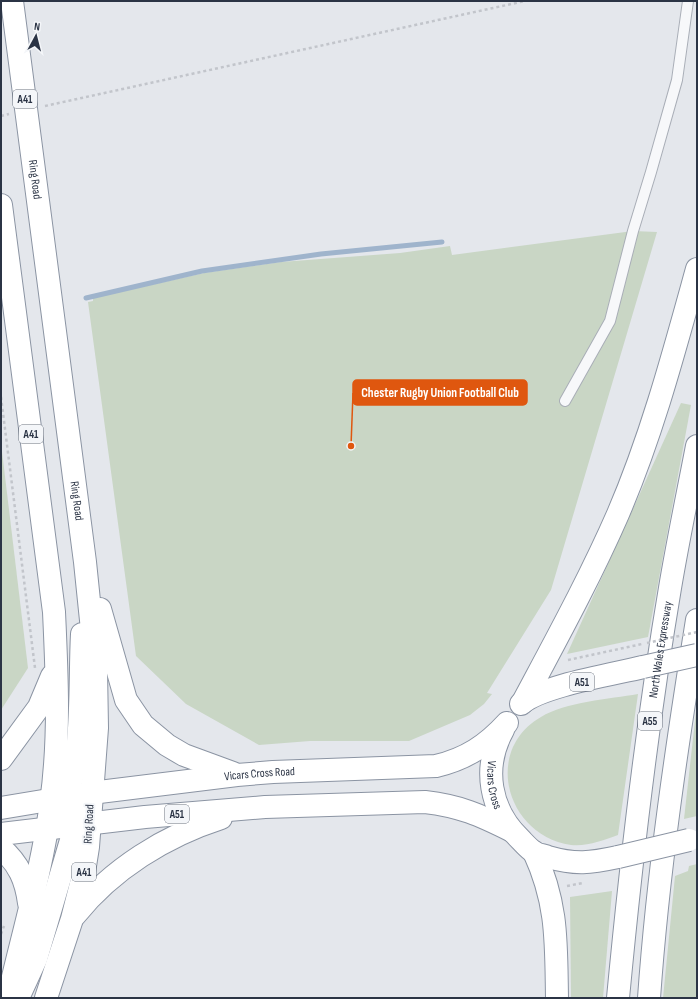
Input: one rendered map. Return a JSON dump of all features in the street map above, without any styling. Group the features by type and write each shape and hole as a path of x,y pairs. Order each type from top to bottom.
{"highway":[{"name":"Ring Road","path":"12,1 85,562 96,669 97,716 90,794 82,824 84,872 72,919 46,998"},
{"name":"A41","path":"1,205 54,612 57,664 59,799"},
{"path":"523,702 589,577 618,513 642,454 664,389 697,269"},
{"name":"North Wales Expressway","path":"618,998 645,747 670,587 697,446"},
{"path":"85,562 111,648 120,684 133,713 154,736 167,745 208,765 237,775"},
{"path":"8,998 31,910 47,828 56,818 59,799 77,744 85,562"},
{"name":"A55","path":"649,998 654,917 677,747 697,620"},
{"name":"Vicars Cross","path":"693,839 618,857 586,863 568,863 534,852 512,831 503,820 497,807 492,790 491,774 492,760 496,743 507,723 523,702 538,693 697,655"},
{"path":"1,759 39,707 57,664"},
{"name":"Vicars Cross Road","path":"1,808 90,794 237,775 273,772 436,766 452,763 477,750 493,738 507,723"},
{"name":"A51","path":"1,834 82,824 265,807 425,802 450,805 476,813 512,831"},
{"path":"72,919 100,887 154,847 202,824 232,814 265,807"},
{"path":"18,998 36,959 82,824"},
{"path":"1,848 9,855 22,872 31,910"},
{"path":"534,852 549,889 555,927 557,998"}],"lane":[{"path":"565,401 610,321 633,232 652,172 677,80 688,1"}],"path":[{"path":"1,116 525,1"},
{"path":"1,396 35,674"},
{"path":"549,654 562,661 697,632"},
{"path":"549,889 590,882"},
{"path":"1,934 5,923"}],"green space":[{"path":"633,231 657,232 551,590 487,693 492,694 484,704 470,715 409,741 310,741 259,745 186,704 136,656 88,302 93,301 93,298 204,273 281,262 400,253 450,246 452,255"},
{"path":"681,403 691,405 648,637 567,654"},
{"path":"1,443 28,668 1,710"},
{"path":"638,694 618,835 589,844 571,845 549,838 531,826 518,810 510,790 508,770 512,750 523,732 541,717 562,708 575,704"},
{"path":"697,703 697,816 684,819"},
{"path":"697,864 697,998 663,998 675,876 688,871 689,866"},
{"path":"612,891 603,998 571,998 570,897"}],"waterway":[{"path":"86,298 202,271 321,254 442,242"}],"place":[{"name":"Chester Rugby Union Football Club","path":"351,446"}]}
